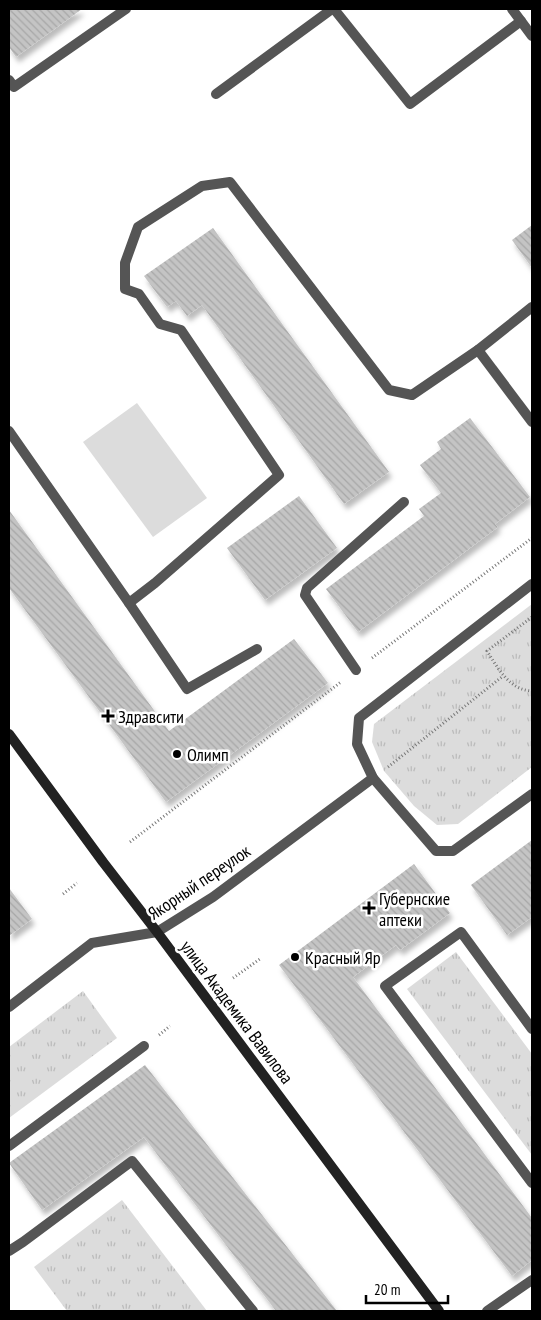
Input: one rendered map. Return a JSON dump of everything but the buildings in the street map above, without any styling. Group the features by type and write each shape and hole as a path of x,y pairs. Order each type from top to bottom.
{"street":[{"path":"9,80 14,87 126,9"},
{"path":"216,94 333,9 410,104 521,21"},
{"path":"512,9 532,36"},
{"path":"129,602 155,583 279,476 181,330 160,324 139,294 125,289 125,263 138,227 202,186 230,182 388,390 412,395 478,350 532,307"},
{"path":"478,350 532,422"},
{"path":"9,430 187,689 257,648"},
{"path":"356,670 304,595 307,588 404,502"},
{"path":"532,584 359,718 357,744 373,778 436,851 454,851 532,794"},
{"name":"улица Академика Вавилова","path":"9,734 439,1311"},
{"name":"Якорный переулок","path":"9,1007 92,943 158,932 212,897 373,778"},
{"path":"532,1029 461,932 385,986 532,1183"},
{"path":"9,1146 144,1046"},
{"path":"9,1251 24,1242 132,1161 253,1311"},
{"path":"487,1311 532,1280"}],"path":[{"path":"532,617 488,651 504,676 514,686 532,691"},
{"path":"373,778 504,676"},
{"path":"130,842 157,821"},
{"path":"64,894 77,883"},
{"path":"233,978 260,959"}],"green space":[{"path":"137,403 207,498 153,537 83,442"},
{"path":"532,604 532,767 458,824 437,825 414,806 384,771 372,742 374,724"},
{"path":"456,952 532,1054 532,1155 407,989"},
{"path":"83,991 117,1038 9,1118 9,1047"},
{"path":"122,1200 207,1311 67,1311 34,1267"}],"place":[{"name":"Здравсити","path":"108,716"},
{"name":"Олимп","path":"177,754"},
{"name":"Губернские аптеки","path":"369,908"},
{"name":"Красный Яр","path":"295,957"}]}
